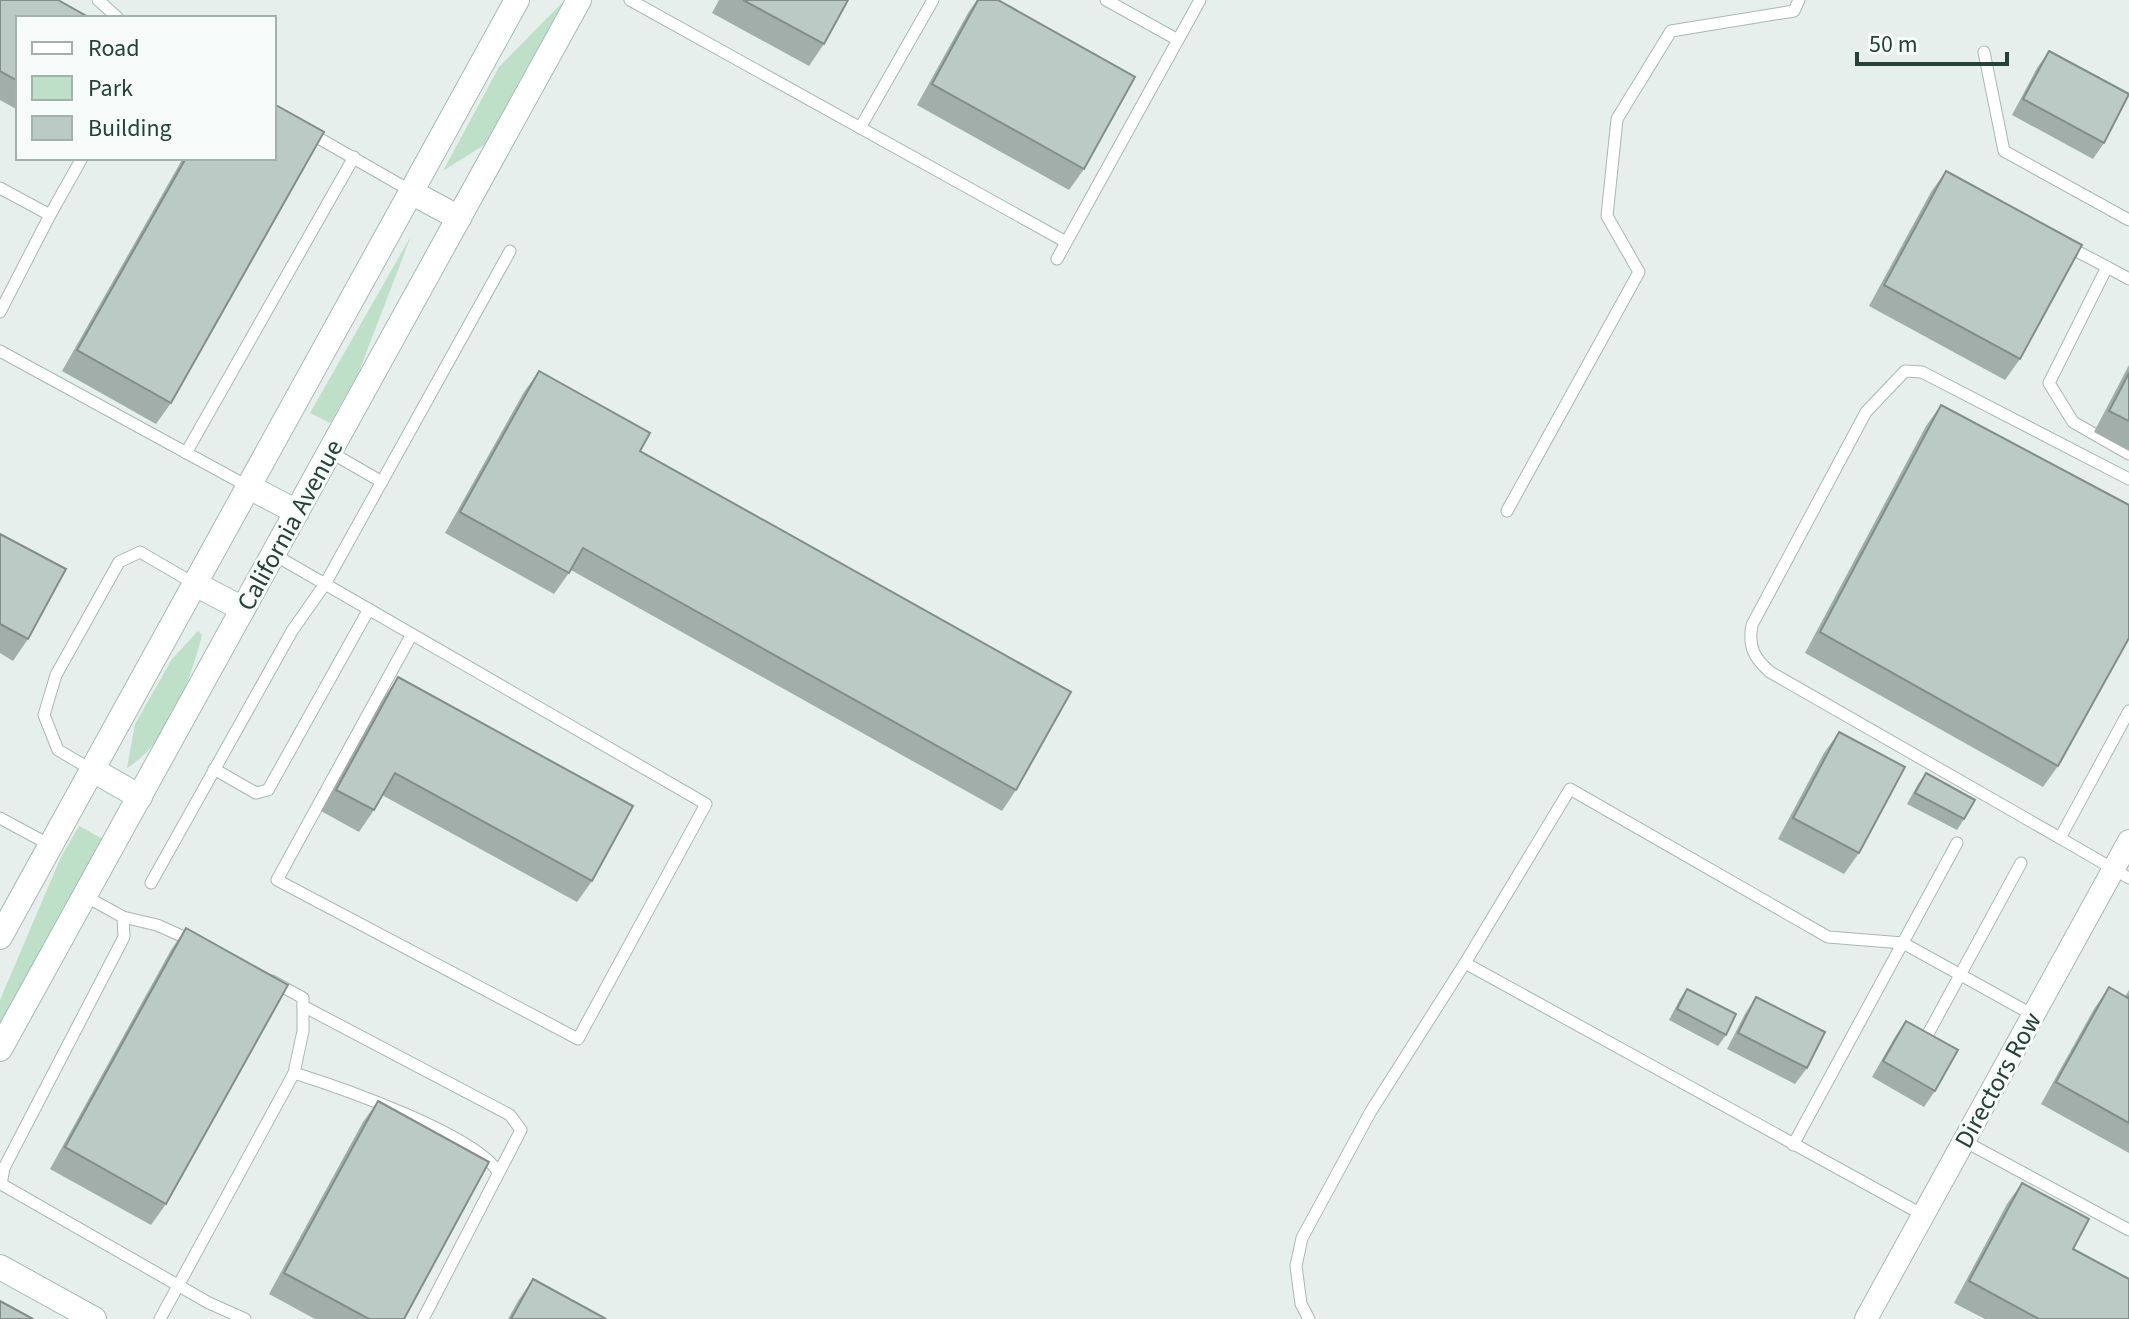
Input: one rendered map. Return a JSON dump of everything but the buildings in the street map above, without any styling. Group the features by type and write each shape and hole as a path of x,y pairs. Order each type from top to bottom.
{"main road":[{"name":"California Avenue","path":"0,937 517,0"},
{"name":"California Avenue","path":"0,1049 579,0"},
{"path":"411,192 459,218"},
{"path":"249,487 297,512"},
{"path":"195,584 243,609"},
{"path":"93,770 140,797"},
{"path":"0,1267 94,1319"}],"street":[{"name":"Directors Row","path":"1866,1319 2033,1015 2121,874 2129,841"}],"lane":[{"path":"98,0 116,16"},
{"path":"630,0 1066,242"},
{"path":"650,11 656,0"},
{"path":"860,128 933,0"},
{"path":"1106,0 1178,40"},
{"path":"1057,259 1200,0"},
{"path":"1507,511 1639,272 1607,216 1617,119 1671,31 1794,11 1799,0"},
{"path":"1984,52 2004,151 2129,220"},
{"path":"301,128 411,192"},
{"path":"186,453 354,157"},
{"path":"0,312 81,160"},
{"path":"0,188 50,215"},
{"path":"2054,240 2129,279"},
{"path":"151,883 292,631 325,584 510,251"},
{"path":"2107,267 2049,383 2073,422 2129,454"},
{"path":"0,351 249,487"},
{"path":"2121,874 1770,672 1751,650 1750,636 1752,625 1866,412 1905,371 1922,372 2129,479"},
{"path":"330,452 382,482"},
{"path":"93,770 58,750 44,715 56,675 119,562 140,552 195,584"},
{"path":"273,554 369,609 706,804 578,1039 277,880 412,634"},
{"path":"214,769 256,793 268,790 369,609"},
{"path":"2060,838 2129,711"},
{"path":"1309,1319 1301,1304 1296,1266 1302,1238 1371,1111 1570,789 1828,937 1903,943 2033,1015"},
{"path":"0,818 51,846"},
{"path":"1793,1145 1957,843"},
{"path":"1929,1032 2021,863"},
{"path":"85,896 123,917 157,925 211,950"},
{"path":"123,917 124,937 4,1168 1,1184 245,1319"},
{"path":"1465,963 1923,1215"},
{"path":"160,1319 294,1073 303,998 264,977"},
{"path":"303,1006 510,1115 521,1130 498,1172 490,1196 423,1319"},
{"path":"294,1073 348,1090 422,1123 490,1158 498,1172"},
{"path":"1964,1141 2129,1230"}],"green space":[{"path":"564,1 484,145 443,171 499,67"},
{"path":"411,236 358,374 330,423 310,413"},
{"path":"198,631 202,635 197,653 176,709 155,743 127,768 135,724 172,659"},
{"path":"79,826 103,839 0,1026 0,1000 61,857"}]}
